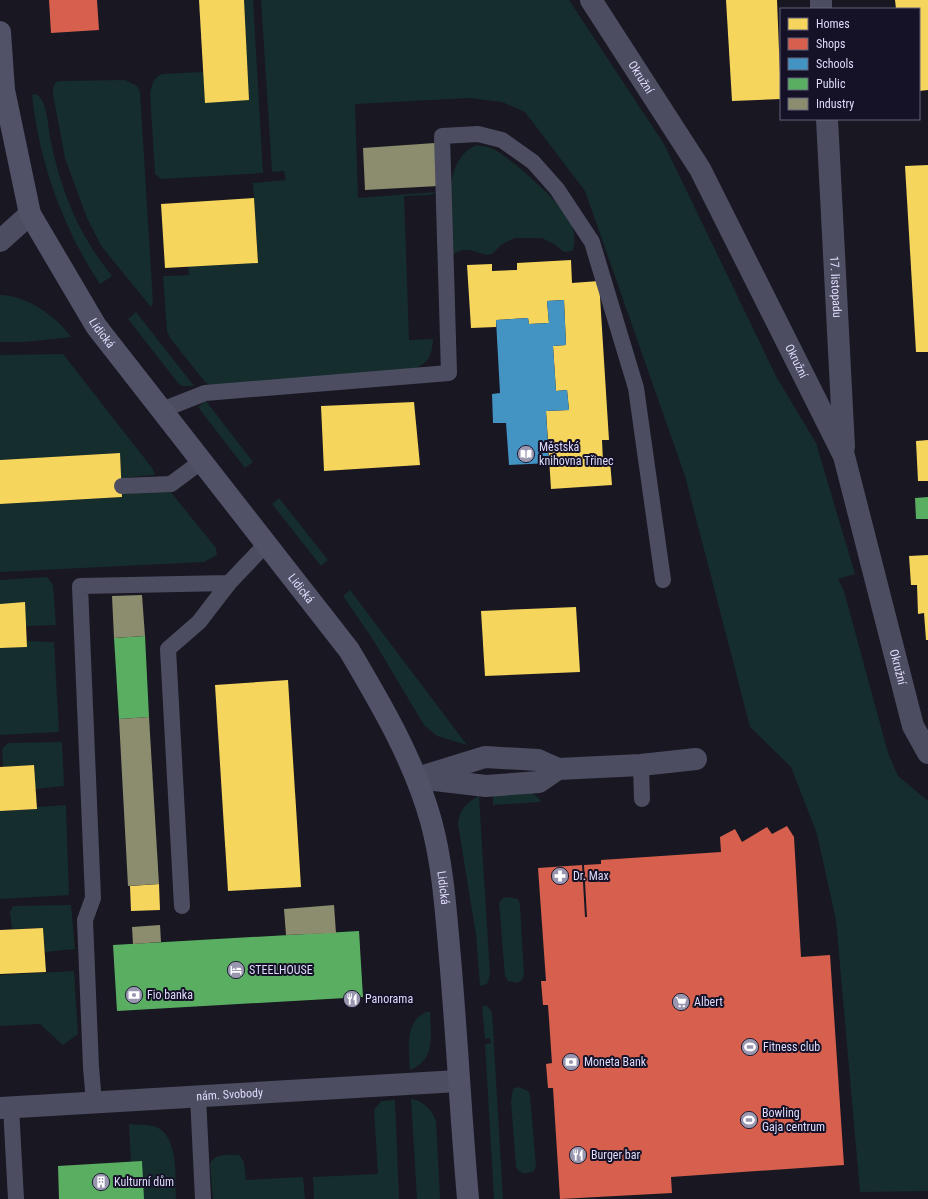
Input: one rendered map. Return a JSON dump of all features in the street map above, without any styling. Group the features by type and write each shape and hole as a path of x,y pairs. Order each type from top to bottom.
{"street":[{"name":"Okružní","path":"591,0 700,169 844,456 913,726 928,753"},
{"name":"Lidická","path":"0,32 4,90 30,214 96,326 267,543 349,650 381,704 417,778 431,822 444,888 454,999 458,1081 468,1199"},
{"name":"17. listopadu","path":"827,120 844,456"},
{"path":"0,241 30,214"},
{"path":"417,778 485,757 538,760 558,769 641,766 696,759"},
{"path":"417,778 486,786 539,782 558,769"},
{"name":"nám. Svobody","path":"5,1108 458,1081"}],"lane":[{"path":"162,410 205,393 449,373 442,136 478,134 502,140 533,162 558,189 592,242 636,388 663,580"},
{"path":"122,486 171,484 202,461"},
{"path":"182,906 168,648 199,622 228,583 267,543"},
{"path":"94,1103 91,1067 86,920 93,898 80,586 228,583"},
{"path":"641,766 642,799"},
{"path":"198,1096 203,1199"},
{"path":"5,1108 16,1199"}],"green space":[{"path":"244,0 253,0 263,173 161,179 155,174 150,93 153,82 162,74 203,72"},
{"path":"261,0 569,0 664,144 777,378 816,443 855,574 838,579 844,591 888,753 898,776 928,801 928,1191 860,1192 836,920 817,834 791,767 750,727 685,476 585,191 525,112 502,102 470,98 355,104 358,198 435,192 431,195 404,196 409,340 433,339 430,356 422,365 409,370 393,373 209,385 170,338 167,331 163,276 189,275 188,266 258,262 253,183 286,180 284,171 272,172"},
{"path":"125,80 137,86 140,92 153,303 151,307 102,247 87,218 65,158 53,94 53,87 56,82"},
{"path":"36,94 43,102 55,161 73,213 90,245 112,276 100,284 75,240 55,194 40,145 35,120 32,95"},
{"path":"476,145 489,147 510,160 533,179 554,200 569,218 572,226 575,239 572,251 564,252 554,244 542,238 515,238 502,244 492,254 486,255 470,250 462,250 452,254 450,194 452,178 464,153"},
{"path":"0,295 20,299 40,308 58,322 71,337 24,342 0,342"},
{"path":"136,312 194,386 182,386 178,383 128,319"},
{"path":"63,354 152,468 155,475 121,478 120,453 0,460 0,355"},
{"path":"206,401 253,462 245,468 198,407"},
{"path":"169,490 216,548 217,555 204,562 0,572 0,504 122,497 122,494"},
{"path":"279,498 328,560 321,566 272,504"},
{"path":"47,577 53,585 56,625 26,626 0,604 0,580"},
{"path":"350,590 467,745 437,736 424,725 372,638 343,596"},
{"path":"27,641 54,642 59,732 0,735 0,648 27,647"},
{"path":"62,742 64,786 35,789 34,765 3,767 2,749 8,743"},
{"path":"532,793 539,798 540,802 493,805 493,794"},
{"path":"479,796 490,975 487,984 480,986 476,935 458,824 464,807"},
{"path":"66,805 69,895 0,899 0,811 37,809 37,807"},
{"path":"506,897 518,899 520,904 524,974 522,980 518,983 508,981 505,976 499,903"},
{"path":"71,905 75,949 45,952 43,928 12,929 10,912 13,906"},
{"path":"74,971 78,1034 63,1045 40,1024 0,1026 0,975"},
{"path":"482,1006 487,1006 492,1012 503,1199 494,1199 485,1044 491,1043 490,1038 485,1039"},
{"path":"426,1012 430,1012 430,1046 424,1060 418,1066 410,1070 409,1037 411,1029 414,1022"},
{"path":"518,1087 528,1091 530,1095 536,1166 534,1171 526,1173 522,1173 516,1167 511,1101 513,1089"},
{"path":"411,1099 424,1104 432,1113 436,1121 440,1199 417,1199"},
{"path":"395,1100 399,1199 314,1199 313,1177 378,1174 374,1110 381,1101"},
{"path":"129,1124 156,1127 169,1139 174,1159 176,1199 144,1199 131,1162"},
{"path":"239,1155 244,1162 246,1180 303,1177 305,1199 213,1199 210,1164 212,1160 218,1156"}],"building: Homes":[{"path":"199,0 244,0 249,100 205,103"},
{"path":"726,0 777,0 780,99 732,101"},
{"path":"895,0 928,0 928,90 920,91 920,8 896,8"},
{"path":"928,165 928,352 916,352 905,166"},
{"path":"254,198 258,263 165,268 161,204"},
{"path":"571,260 572,283 599,281 609,440 602,440 603,462 610,461 612,485 551,489 546,411 569,410 567,390 556,391 553,346 566,345 564,300 547,301 549,323 529,324 528,318 496,320 496,327 471,328 467,265 492,264 492,271 517,270 517,263"},
{"path":"414,402 420,465 324,471 321,406"},
{"path":"928,440 928,481 918,481 916,441"},
{"path":"120,453 122,497 0,504 0,460"},
{"path":"928,555 928,640 926,640 924,613 918,614 917,585 911,585 909,556"},
{"path":"25,602 27,647 0,648 0,604"},
{"path":"576,607 580,672 485,676 481,611"},
{"path":"288,680 301,887 228,891 215,685"},
{"path":"34,765 37,809 0,811 0,767"},
{"path":"159,884 160,910 131,911 130,886"},
{"path":"43,928 46,972 0,974 0,930"}],"building: Shops":[{"path":"49,0 97,0 99,30 51,33"},
{"path":"787,826 794,837 801,957 830,955 844,1165 671,1177 672,1193 560,1199 553,1088 548,1088 546,1064 552,1063 548,1005 543,1005 541,981 546,981 538,868 582,865 585,917 587,917 584,865 601,864 601,860 721,852 720,837 735,829 742,842 767,827 772,834"}],"building: Schools":[{"path":"564,300 566,345 553,346 556,391 567,390 569,410 546,411 549,463 509,465 506,423 493,423 492,394 500,393 496,320 528,318 529,324 549,323 547,301"}],"building: Public":[{"path":"928,497 928,519 916,519 915,498"},
{"path":"145,636 149,717 119,719 114,638"},
{"path":"359,931 363,997 117,1011 113,945"},
{"name":"Kulturní dům","path":"142,1161 144,1199 59,1199 58,1166"}],"building: Industry":[{"path":"435,143 438,186 365,190 363,148"},
{"path":"142,595 145,636 114,638 112,596"},
{"path":"149,717 159,884 128,886 119,719"},
{"path":"334,905 336,933 286,935 284,909"},
{"path":"160,925 161,942 133,944 132,927"}],"place":[{"name":"Městská knihovna Třinec","path":"526,454"},
{"name":"Dr. Max","path":"560,876"},
{"name":"STEELHOUSE","path":"236,970"},
{"name":"Fio banka","path":"134,995"},
{"name":"Panorama","path":"352,999"},
{"name":"Albert","path":"681,1002"},
{"name":"Fitness club","path":"750,1047"},
{"name":"Moneta Bank","path":"571,1062"},
{"name":"Bowling Gaja centrum","path":"749,1120"},
{"name":"Burger bar","path":"578,1155"},
{"name":"Kulturní dům","path":"101,1182"}]}
